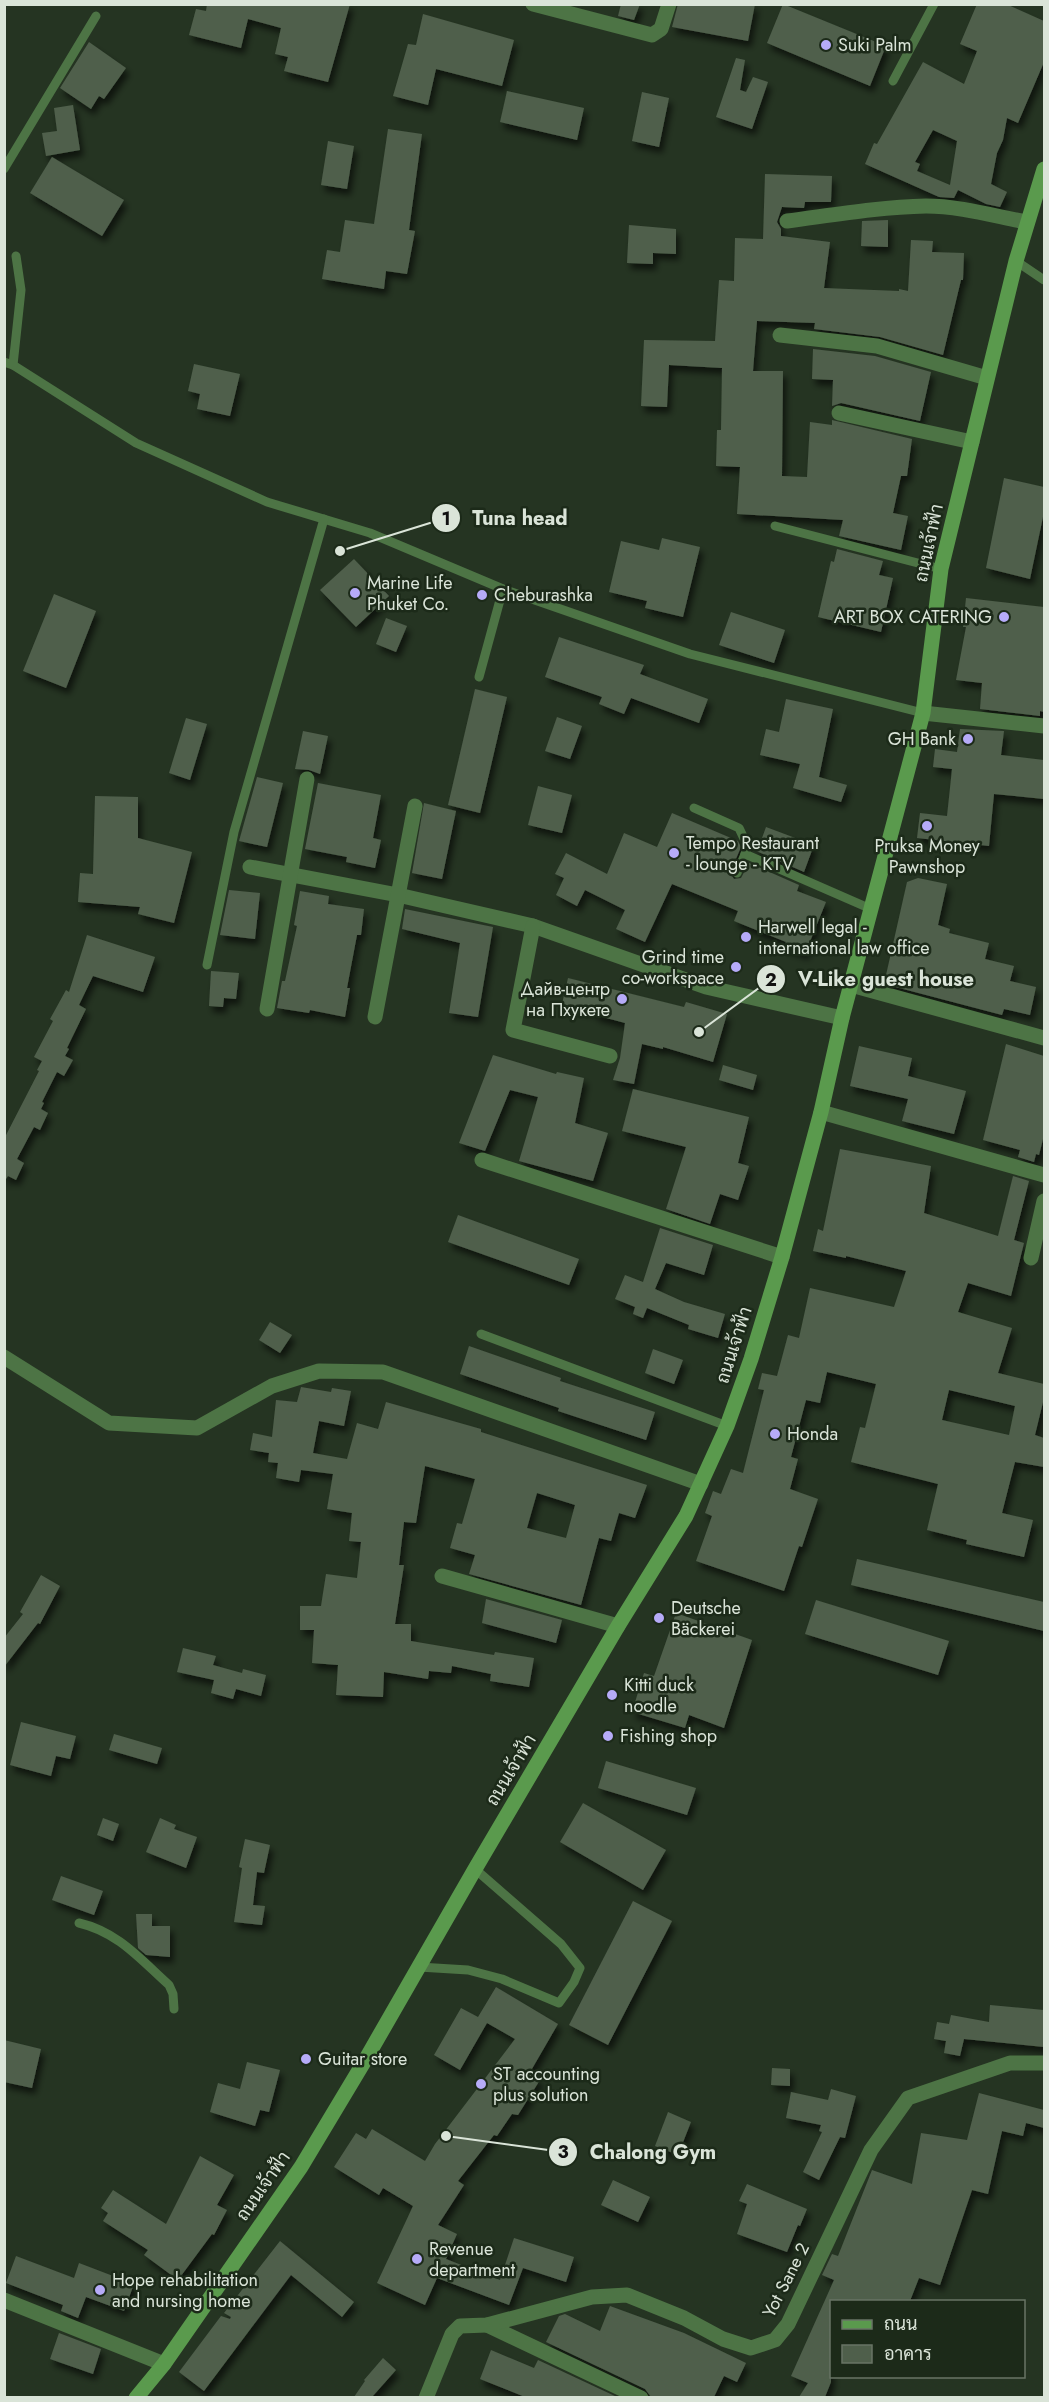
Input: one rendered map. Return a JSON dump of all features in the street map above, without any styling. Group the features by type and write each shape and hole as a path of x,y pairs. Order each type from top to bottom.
{"main road":[{"name":"ถนนเจ้าฟ้า","path":"143,2395 301,2166 618,1626 686,1516 727,1426 751,1359 782,1257 821,1113 842,1018 923,713 941,569 1026,222 1044,169"}],"street":[{"path":"533,4 652,35 661,29 669,4"},
{"path":"787,221 888,208 927,206 958,209 1026,222"},
{"path":"780,335 877,346 987,378"},
{"path":"839,413 972,441"},
{"path":"923,713 1044,726"},
{"path":"267,1009 308,779"},
{"path":"375,1017 415,806"},
{"path":"250,867 398,895 533,926 706,987 842,1018"},
{"path":"533,926 513,1030 610,1056"},
{"path":"851,985 1044,1038"},
{"path":"821,1113 1044,1175"},
{"path":"482,1160 782,1257"},
{"path":"1031,1258 1044,1201"},
{"path":"4,1357 109,1423 197,1428 272,1386 319,1371 383,1372 701,1484"},
{"path":"442,1576 618,1626"},
{"name":"Yot Sane 2","path":"426,2397 452,2334 460,2326 487,2325 592,2297 627,2295 684,2318 723,2339 751,2348 775,2340 788,2324 871,2150 908,2098 1010,2063 1044,2063"},
{"path":"4,2300 164,2364"},
{"path":"487,2325 641,2397"}],"lane":[{"path":"893,81 934,4"},
{"path":"4,169 96,16"},
{"path":"16,256 21,290 9,363 136,443 267,502 370,533 503,589 690,654 923,713"},
{"path":"1016,261 1044,280"},
{"path":"207,965 234,832 324,519"},
{"path":"775,526 941,569"},
{"path":"479,677 503,589"},
{"path":"694,808 738,828 748,847 737,873"},
{"path":"745,854 871,909"},
{"path":"481,1334 727,1426"},
{"path":"419,1967 468,1970 502,1979 559,2003 574,1982 580,1968 561,1944 475,1869"},
{"path":"79,1923 97,1928 115,1937 169,1985 173,1994 174,2009"}],"building":[{"path":"207,4 350,4 328,82 284,71 288,57 275,54 281,28 248,19 241,48 189,35 196,9 206,11"},
{"path":"621,4 640,4 634,20 618,16"},
{"path":"678,4 755,4 748,41 672,27"},
{"name":"Suki Palm","path":"783,4 886,46 870,86 767,43"},
{"path":"977,4 1006,4 1044,21 1044,62 1018,123 1007,118 1003,140 997,153 991,184 1007,192 1000,207 986,204 958,190 954,198 939,197 865,164 874,143 877,144 923,62 964,84 977,51 960,44","holes":["933,130 957,141 950,185 917,171 920,164 915,162"]},
{"path":"423,14 514,40 502,86 436,69 428,105 393,96 408,44 416,45"},
{"path":"89,42 126,68 104,99 99,96 91,109 60,88"},
{"path":"736,58 745,60 740,90 746,92 753,77 768,82 752,129 716,117"},
{"path":"507,91 584,108 577,140 500,122"},
{"path":"642,92 669,98 659,147 632,141"},
{"path":"73,105 80,150 46,156 42,133 57,131 54,108"},
{"path":"388,129 422,134 409,230 415,231 407,274 386,271 384,289 322,279 327,250 340,252 345,220 374,224"},
{"path":"328,141 354,146 347,189 321,185"},
{"path":"52,157 124,200 102,236 30,193"},
{"path":"765,174 832,176 831,202 805,202 804,208 782,207 777,222 781,229 781,236 830,242 824,288 908,291 911,240 933,241 932,252 964,253 963,280 961,280 943,355 880,337 814,329 815,323 757,321 753,371 783,371 782,476 807,477 810,422 832,425 832,420 912,439 907,476 901,476 893,513 908,516 901,550 839,536 843,520 737,514 740,467 716,466 717,430 721,430 722,368 669,365 667,407 641,406 644,340 715,341 719,280 734,281 735,238 763,239"},
{"path":"888,220 888,247 861,246 862,221"},
{"path":"629,225 676,229 676,254 653,253 653,264 627,263"},
{"path":"813,349 875,356 931,372 920,421 841,403 832,406 833,380 812,379"},
{"path":"194,364 240,374 230,416 197,409 200,394 188,391"},
{"path":"1004,478 1044,487 1044,512 1030,579 986,568"},
{"path":"662,538 700,547 683,617 645,608 647,601 609,592 621,541 659,550"},
{"path":"837,549 883,561 879,575 893,578 881,632 818,617 831,561 834,562"},
{"name":"Marine Life Phuket Co.","path":"354,559 389,596 356,627 320,590"},
{"path":"54,594 96,611 66,688 23,671"},
{"path":"966,598 1044,607 1044,712 1040,711 1040,716 980,709 982,683 956,680 966,627 963,627"},
{"path":"731,612 785,630 774,663 719,645"},
{"path":"386,618 407,626 396,652 376,644"},
{"path":"559,637 644,665 640,674 708,699 699,723 631,698 624,714 599,704 602,697 545,677"},
{"path":"475,689 507,697 480,813 448,805"},
{"path":"786,699 833,709 819,777 847,785 841,802 793,788 800,764 760,755 766,729 779,732"},
{"path":"557,717 582,726 570,759 545,751"},
{"path":"186,718 207,724 190,780 169,773"},
{"path":"960,729 1004,731 1001,755 1044,760 1044,799 994,794 989,846 917,838 920,813 947,816 952,769 933,767 935,749 957,752"},
{"path":"303,731 328,736 320,774 295,769"},
{"path":"257,777 283,783 267,847 239,841"},
{"path":"318,783 381,795 373,838 381,840 375,868 346,862 347,857 305,849"},
{"path":"538,786 572,795 562,833 528,825"},
{"path":"95,796 138,797 138,838 192,852 174,923 138,914 140,907 78,902 80,873 93,874"},
{"path":"424,803 456,811 442,879 412,873"},
{"path":"672,813 738,841 741,847 730,873 734,879 741,878 749,863 799,885 797,891 826,902 805,954 784,946 786,942 734,921 738,911 672,884 645,942 616,929 625,910 585,890 577,906 556,895 564,878 555,874 566,853 607,874 624,833 657,847"},
{"path":"766,827 814,845 804,872 754,850 758,849"},
{"path":"918,878 947,884 938,925 950,929 949,933 989,943 985,959 1014,966 1010,981 1036,987 1030,1015 1004,1009 1002,1015 884,984 907,882"},
{"path":"229,890 260,893 255,939 220,935"},
{"path":"300,891 329,896 328,904 364,909 361,935 357,935 347,988 350,988 345,1017 310,1010 309,1013 277,1008 297,926 294,925"},
{"path":"405,909 493,927 478,1017 449,1013 460,943 402,929"},
{"path":"87,935 155,957 143,992 93,976 79,1005 86,1009 65,1056 73,1060 64,1076 57,1072 42,1102 44,1103 41,1109 48,1113 40,1130 34,1127 17,1159 24,1163 16,1180 8,1176 4,1182 4,1139 39,1071 37,1070 42,1061 34,1057 53,1021 50,1019 66,990 69,992"},
{"path":"211,971 239,973 236,999 224,998 223,1007 209,1006"},
{"path":"568,978 684,1007 686,1002 727,1014 713,1062 663,1047 663,1049 642,1044 634,1084 613,1080 620,1058 625,1023 595,1015 596,1012 562,1004"},
{"path":"1006,1044 1044,1056 1044,1135 1039,1155 1036,1154 1034,1162 1018,1157 1020,1150 983,1140"},
{"path":"859,1046 912,1058 908,1076 966,1091 954,1134 902,1121 908,1099 850,1086"},
{"path":"493,1055 556,1074 557,1072 584,1078 575,1123 608,1133 593,1181 519,1161 538,1097 510,1090 485,1151 459,1143"},
{"path":"723,1065 757,1075 753,1090 719,1080"},
{"path":"633,1089 749,1117 738,1163 749,1166 738,1200 720,1194 710,1224 666,1209 686,1147 622,1131"},
{"path":"840,1149 931,1166 924,1213 998,1236 1013,1176 1029,1181 1014,1240 1024,1243 1011,1296 968,1283 958,1312 1012,1328 998,1373 1044,1384 1044,1398 1035,1435 1044,1438 1044,1467 1015,1462 1002,1513 1033,1520 1024,1557 966,1544 967,1540 927,1530 938,1484 851,1462 860,1427 865,1428 876,1384 827,1372 820,1403 806,1400 791,1457 798,1459 790,1489 818,1499 784,1591 696,1561 712,1516 705,1513 713,1491 721,1494 731,1469 743,1473 764,1390 758,1389 762,1373 777,1376 788,1335 799,1338 810,1288 894,1307 906,1271 846,1256 846,1258 813,1251 818,1229 823,1231","holes":["949,1390 1015,1406 1009,1435 942,1420"]},
{"path":"458,1215 579,1259 569,1285 448,1242"},
{"path":"660,1228 713,1245 704,1275 666,1263 655,1289 684,1302 725,1314 718,1338 688,1329 689,1325 647,1308 643,1318 633,1314 635,1307 615,1299 625,1275 643,1282"},
{"path":"270,1322 292,1335 280,1353 259,1340"},
{"path":"469,1346 561,1378 560,1381 655,1412 646,1440 558,1411 559,1408 460,1374"},
{"path":"653,1349 683,1360 674,1384 645,1373"},
{"path":"301,1387 331,1392 332,1388 351,1391 344,1426 319,1421 313,1453 347,1459 357,1423 378,1429 386,1402 481,1429 481,1432 647,1485 635,1518 619,1513 611,1541 599,1538 581,1605 469,1574 475,1555 450,1548 457,1523 462,1524 475,1479 425,1466 416,1523 404,1522 399,1565 404,1565 395,1624 411,1624 411,1641 494,1655 495,1652 534,1658 529,1687 490,1681 491,1674 452,1666 451,1673 429,1671 428,1679 384,1672 383,1697 336,1695 338,1665 312,1663 314,1630 300,1630 300,1606 321,1606 326,1574 357,1578 361,1542 349,1541 352,1513 327,1509 333,1474 301,1470 299,1482 276,1478 278,1463 268,1462 269,1453 250,1450 253,1433 272,1437 276,1400 297,1402","holes":["537,1493 575,1505 566,1538 527,1528"]},
{"path":"857,1559 1044,1602 1044,1631 851,1585"},
{"path":"41,1575 60,1586 40,1624 38,1623 4,1667 4,1638 23,1614 20,1612"},
{"path":"486,1599 562,1620 556,1643 482,1623"},
{"path":"816,1600 949,1641 938,1675 805,1634"},
{"path":"676,1613 752,1640 724,1728 689,1715 685,1728 632,1712 644,1673 654,1676"},
{"path":"183,1648 216,1656 213,1665 242,1673 243,1669 266,1675 261,1696 236,1689 233,1699 211,1693 214,1680 177,1672"},
{"path":"21,1722 76,1736 70,1759 56,1756 51,1776 10,1765"},
{"path":"114,1734 162,1748 157,1764 109,1750"},
{"path":"606,1761 696,1788 687,1815 598,1788"},
{"path":"583,1803 666,1850 643,1890 560,1842"},
{"path":"103,1818 119,1824 113,1841 97,1835"},
{"path":"160,1818 176,1825 174,1829 197,1837 186,1868 146,1852"},
{"path":"245,1839 270,1845 264,1873 257,1872 253,1905 265,1906 262,1925 234,1922 242,1868 239,1867"},
{"path":"61,1876 103,1891 94,1915 52,1900"},
{"path":"633,1901 672,1921 608,2045 569,2025"},
{"path":"136,1914 152,1914 152,1926 170,1926 170,1957 146,1955 138,1948"},
{"path":"496,1987 558,2024 529,2074 540,2080 518,2115 512,2114 497,2136 494,2135 458,2181 464,2185 438,2225 457,2234 446,2259 500,2280 514,2238 574,2257 566,2282 523,2268 509,2305 437,2278 425,2305 377,2283 413,2206 383,2188 379,2195 334,2167 356,2133 366,2139 372,2129 425,2161 435,2144 515,2039 487,2023 460,2070 434,2055 461,2008 478,2017"},
{"path":"990,2005 1044,2010 1044,2047 964,2039 960,2056 944,2053 946,2041 934,2039 937,2022 949,2024 951,2015 989,2022"},
{"path":"4,2040 41,2049 32,2088 4,2082"},
{"path":"247,2062 280,2070 269,2112 260,2110 255,2126 210,2112 218,2083 240,2089"},
{"path":"772,2068 790,2069 790,2086 771,2085"},
{"path":"831,2089 856,2096 845,2138 840,2137 819,2180 803,2172 822,2132 819,2131 821,2125 786,2118 791,2092 828,2100"},
{"path":"979,2093 1044,2110 1044,2128 1026,2123 1023,2136 1002,2131 988,2194 972,2190 940,2285 919,2278 910,2300 830,2300 831,2382 825,2397 799,2397 808,2383 791,2376 834,2280 822,2275 832,2254 838,2256 872,2170 912,2184 921,2133 967,2140"},
{"path":"668,2112 691,2122 678,2155 655,2146"},
{"path":"200,2156 234,2175 217,2205 227,2210 214,2235 212,2234 178,2280 144,2255 148,2250 103,2221 108,2213 101,2208 113,2190 166,2224"},
{"path":"613,2180 650,2197 638,2222 601,2205"},
{"path":"747,2184 807,2209 787,2252 737,2234 747,2204 739,2201"},
{"path":"280,2241 354,2302 342,2317 291,2275 204,2391 179,2372 221,2316 230,2319 231,2317 224,2313"},
{"path":"16,2256 74,2278 79,2263 134,2284 124,2311 86,2297 78,2318 61,2311 63,2305 6,2283"},
{"path":"610,2306 684,2333 746,2363 737,2382 724,2376 714,2397 651,2397 645,2389 546,2342 559,2316 565,2314 600,2331"},
{"path":"59,2333 101,2349 93,2374 50,2359"},
{"path":"491,2350 534,2368 538,2360 617,2397 525,2397 480,2379"},
{"path":"383,2358 396,2370 372,2397 354,2397 364,2380"}],"place":[{"name":"Suki Palm","path":"826,45"},
{"name":"Tuna head","path":"340,551"},
{"name":"Marine Life Phuket Co.","path":"355,593"},
{"name":"Cheburashka","path":"482,595"},
{"name":"ART BOX CATERING","path":"1004,617"},
{"name":"GH Bank","path":"968,739"},
{"name":"Pruksa Money Pawnshop","path":"927,826"},
{"name":"Tempo Restaurant - lounge - KTV","path":"674,853"},
{"name":"Harwell legal - international law office","path":"746,937"},
{"name":"Grind time co-workspace","path":"736,967"},
{"name":"Дайв-центр на Пхукете","path":"622,999"},
{"name":"V-Like guest house","path":"699,1032"},
{"name":"Honda","path":"775,1434"},
{"name":"Deutsche Bäckerei","path":"659,1618"},
{"name":"Kitti duck noodle","path":"612,1695"},
{"name":"Fishing shop","path":"608,1736"},
{"name":"Guitar store","path":"306,2059"},
{"name":"ST accounting plus solution","path":"481,2084"},
{"name":"Chalong Gym","path":"446,2136"},
{"name":"Revenue department","path":"417,2259"},
{"name":"Hope rehabilitation and nursing home","path":"100,2290"}]}
